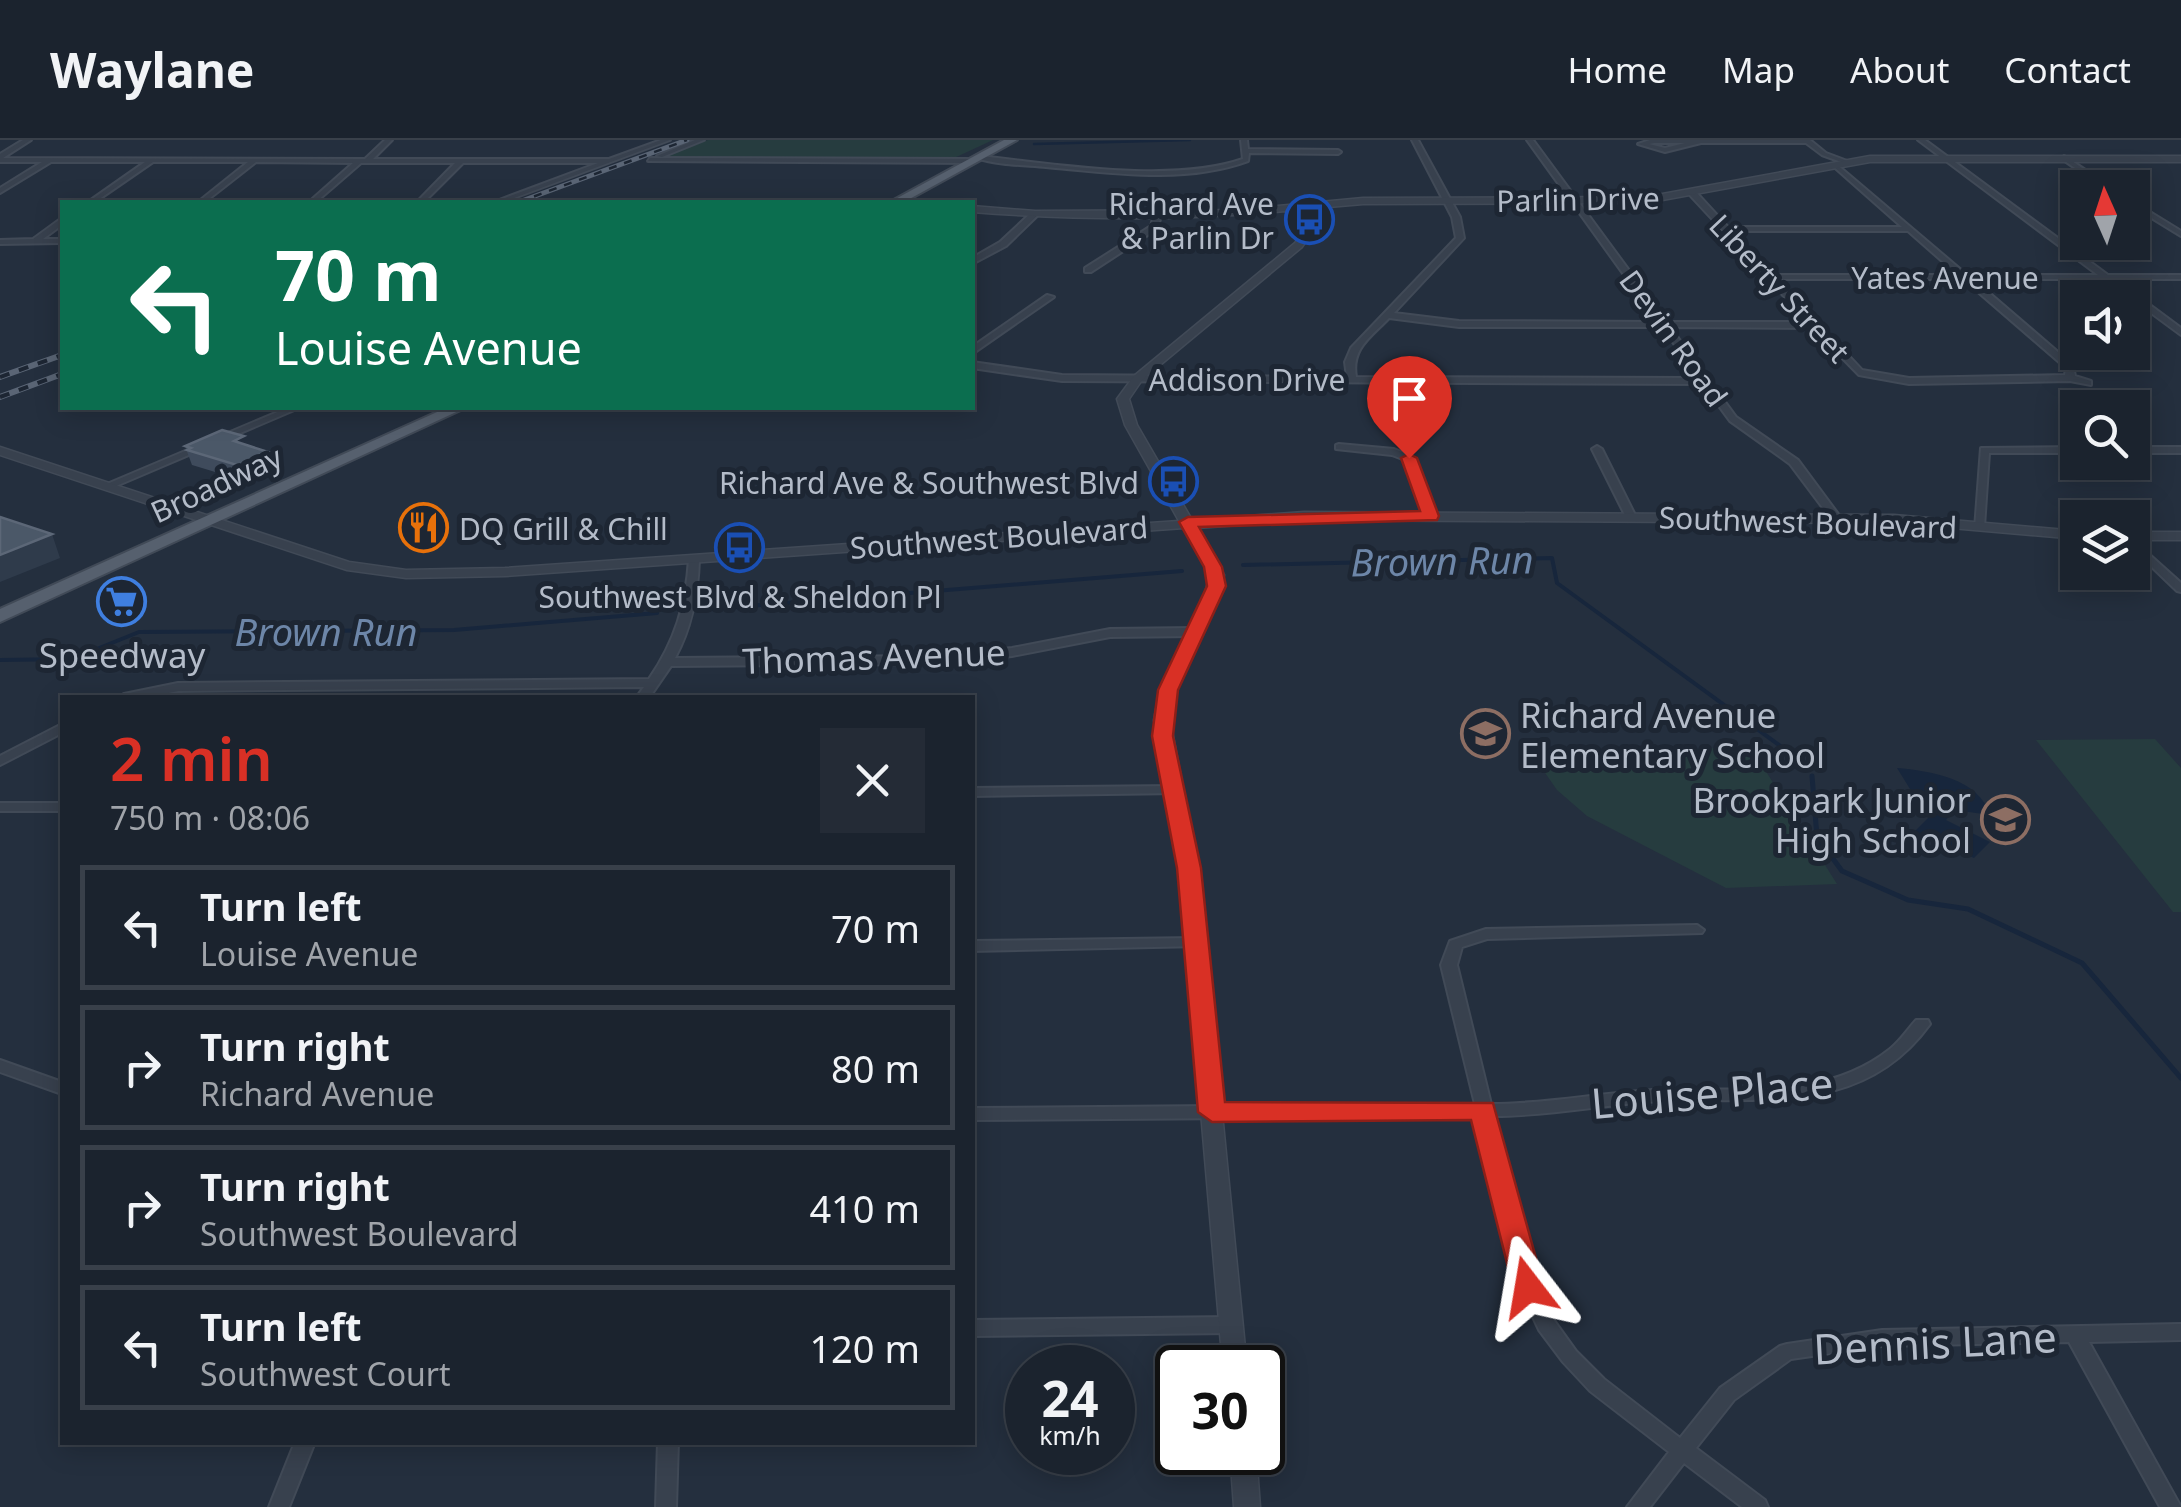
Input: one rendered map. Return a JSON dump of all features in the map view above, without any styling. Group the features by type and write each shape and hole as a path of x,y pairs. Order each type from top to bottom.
{"main road":[{"path":"900,200 1012,140"},
{"name":"Broadway","path":"0,616 454,410"}],"street":[{"path":"0,158 28,140"},
{"path":"314,200 389,140"},
{"path":"504,200 667,140"},
{"path":"702,140 650,160 976,159 1092,170 1199,170 1242,163 1247,152 1244,140"},
{"path":"1352,380 1350,356 1460,238 1461,228 1415,140"},
{"name":"Devin Road","path":"1530,140 1738,425 1794,462 1836,518"},
{"path":"1921,140 2181,332"},
{"path":"1700,141 1665,150 1641,144 1654,141 1700,141 1807,141 1848,163"},
{"path":"1247,152 1338,152"},
{"path":"0,158 611,161"},
{"name":"Parlin Drive","path":"975,209 1035,214 1158,213 1290,211 1363,202 1646,200 1848,163 1946,158 2181,158"},
{"path":"2064,158 2082,170"},
{"path":"0,191 48,161"},
{"path":"94,200 152,161"},
{"path":"204,200 255,161"},
{"path":"422,200 461,161"},
{"path":"1835,165 2070,368 2070,378 2088,383"},
{"name":"Liberty Street","path":"1692,193 1850,366 1873,377 2020,382 2070,378"},
{"path":"1233,1345 1189,868 1176,790 1165,755 1162,720 1168,690 1217,586 1217,576 1125,412 1125,393 1138,378 1299,245 1308,231 1290,211"},
{"path":"1088,270 1154,228 1158,213"},
{"path":"975,260 1003,244 1035,214"},
{"path":"2150,214 2179,232"},
{"path":"34,242 60,223"},
{"path":"1726,230 1909,229"},
{"path":"0,242 60,242"},
{"name":"Yates Avenue","path":"1770,277 2181,276"},
{"path":"975,349 1050,297"},
{"path":"1389,316 1459,324 1813,326"},
{"name":"Addison Drive","path":"975,366 1048,377 1704,381"},
{"path":"112,484 289,410"},
{"path":"1338,447 1394,452 1409,458 1430,516"},
{"path":"1596,449 1631,517"},
{"path":"1979,527 1984,450 2060,450"},
{"path":"2150,450 2181,450"},
{"name":"Southwest Boulevard","path":"0,451 112,484 327,560 406,574 454,575 1292,516 1836,518 2060,534"},
{"path":"2150,538 2181,536"},
{"path":"2150,557 2181,589"},
{"path":"644,695 671,662 691,606 694,558"},
{"name":"Thomas Avenue","path":"671,662 935,660 1012,652 1110,633 1195,632"},
{"path":"139,695 178,687 653,683"},
{"path":"0,762 60,729"},
{"path":"975,792 1176,790"},
{"path":"0,806 60,807"},
{"path":"1696,930 1486,934 1455,944 1449,965 1528,1287 1550,1335 1598,1388 1758,1507"},
{"path":"975,946 1195,943"},
{"name":"Louise Place","path":"975,1114 1483,1110 1652,1096 1819,1090 1877,1066 1922,1024"},
{"path":"0,1066 60,1087"},
{"path":"975,1328 1232,1325"},
{"name":"Dennis Lane","path":"1637,1507 1747,1376 1805,1346 1882,1338 2181,1332"},
{"path":"2076,1335 2171,1507"},
{"path":"279,1507 304,1445"},
{"path":"666,1507 668,1445"},
{"path":"1245,1475 1247,1507"}],"green space":[{"path":"708,140 993,140 952,159 662,157"},
{"path":"2155,739 2181,768 2181,912 2173,912 2036,740"},
{"path":"1738,747 1755,754 1837,884 1726,888 1587,816 1557,790 1534,757"}],"water":[{"path":"1897,768 1938,774 1975,792 1990,815 1955,810 1946,820 1990,842 1974,858 1914,832 1929,817 1924,809 1888,805 1881,793 1905,794 1910,789"}],"building":[{"path":"222,430 244,436 234,441 271,453 240,466 187,450 191,448 185,446"},
{"path":"0,517 52,534 0,555"}],"waterway":[{"path":"1034,144 1190,140"},
{"name":"Brown Run","path":"1243,565 1552,558 1557,583 1801,761"},
{"name":"Brown Run","path":"711,609 1182,571"},
{"name":"Brown Run","path":"0,660 72,659 139,632 454,630 657,613"},
{"name":"Brown Run","path":"1812,776 1817,837 1842,871 1908,900 1968,909 2082,963 2181,1078"}],"railway":[{"path":"524,200 687,140"},
{"path":"0,377 60,356"},
{"path":"0,397 60,375"}],"place":[{"name":"Richard Ave & Parlin Dr","path":"1309,220"},
{"name":"Richard Ave & Southwest Blvd","path":"1174,482"},
{"name":"DQ Grill & Chill","path":"424,528"},
{"name":"Southwest Blvd & Sheldon Pl","path":"740,547"},
{"name":"Speedway","path":"122,602"},
{"name":"Richard Avenue Elementary School","path":"1485,734"},
{"name":"Brookpark Junior High School","path":"2006,819"}],"route":[{"path":"1409,458 1430,516 1304,516 1188,522 1213,567 1217,586 1173,677 1162,720 1165,755 1179,805 1189,868 1212,1112 1483,1110 1528,1287"}]}
